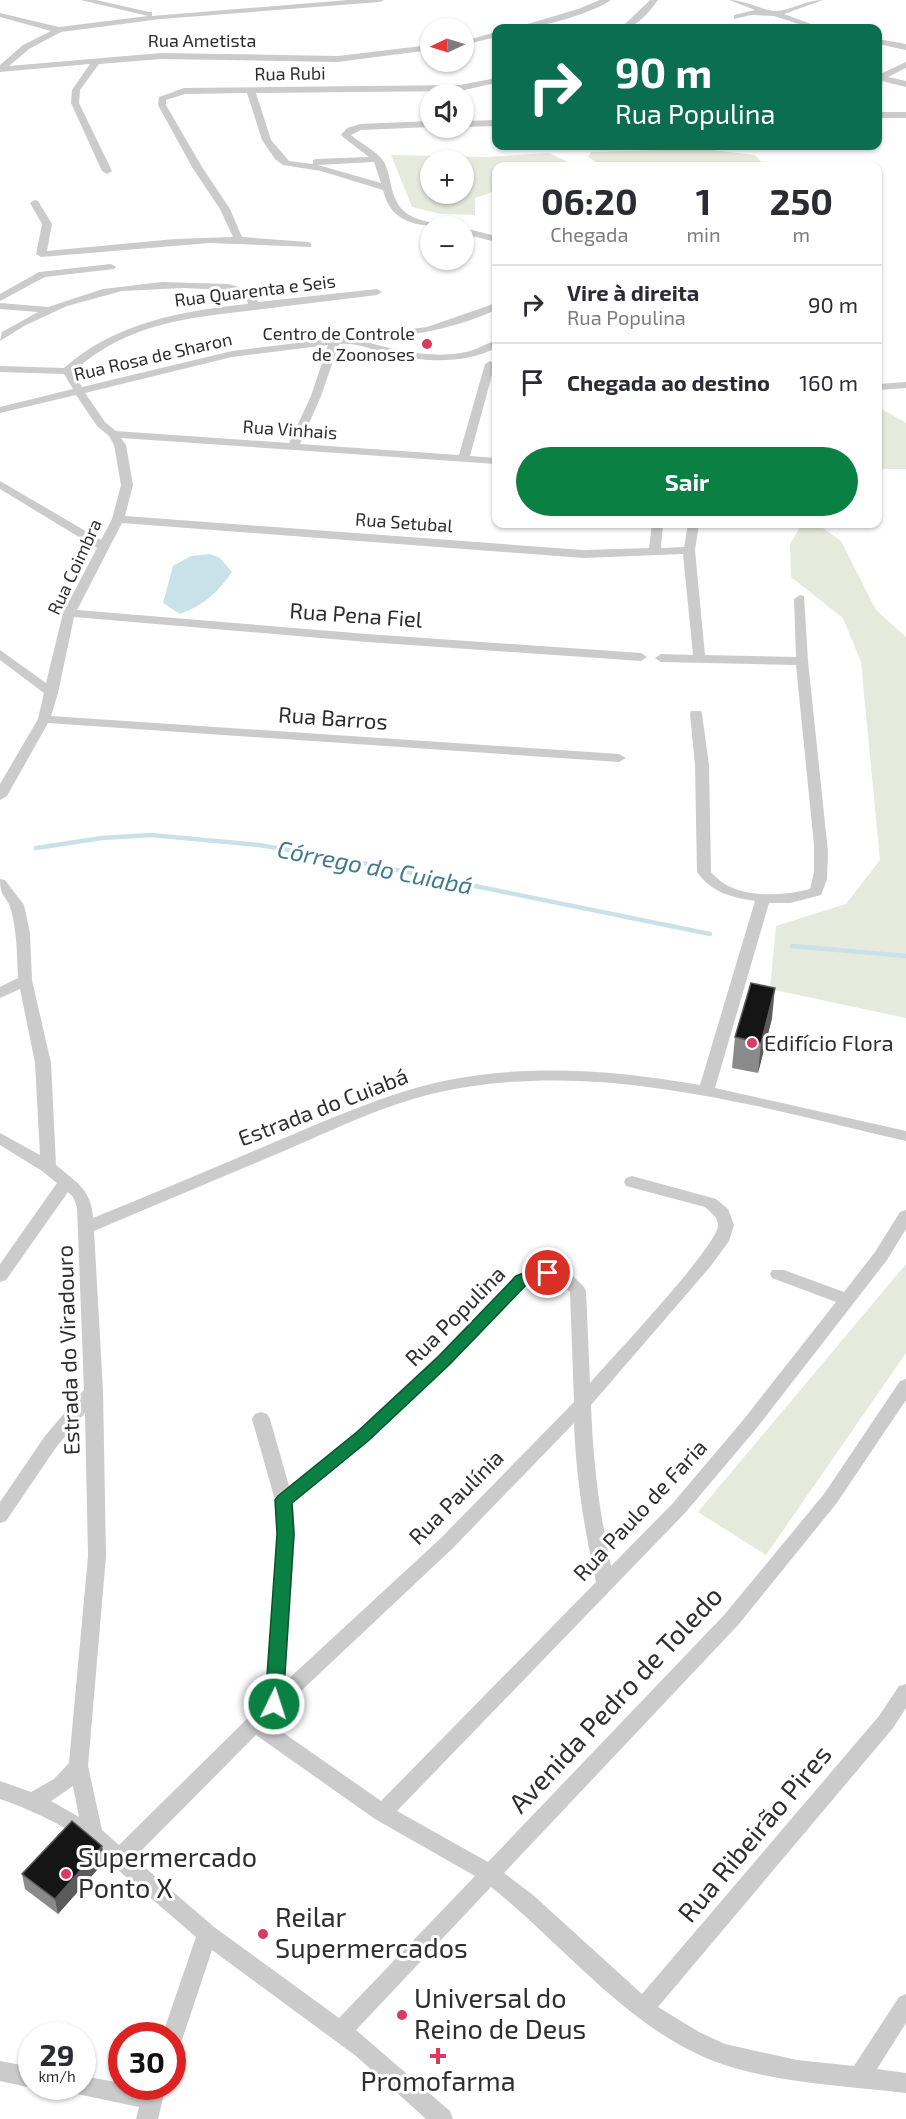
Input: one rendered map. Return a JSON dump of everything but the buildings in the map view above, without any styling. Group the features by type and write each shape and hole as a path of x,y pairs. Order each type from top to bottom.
{"street":[{"path":"85,0 161,17"},
{"path":"282,0 294,6"},
{"path":"0,69 26,47 59,30 161,17 380,0"},
{"path":"534,24 581,11 607,0"},
{"path":"630,24 646,11 654,0"},
{"path":"731,0 806,24"},
{"path":"731,0 742,24"},
{"path":"737,17 750,12 776,14 819,0"},
{"path":"0,15 59,30"},
{"path":"474,40 492,35"},
{"path":"882,43 906,48"},
{"name":"Rua Ametista","path":"0,69 178,55 338,59 420,49"},
{"path":"96,62 76,90 75,103 106,171"},
{"path":"882,76 906,65"},
{"path":"882,79 906,84"},
{"name":"Rua Rubi","path":"238,238 225,208 197,167 162,105 162,99 184,91 460,88 492,82"},
{"path":"250,90 266,138 275,153 286,163 322,168 386,188"},
{"path":"882,115 906,115"},
{"path":"474,124 492,123"},
{"path":"420,124 368,126 347,132 349,138 376,159 386,178 386,188 394,210 420,221"},
{"path":"286,163 376,159"},
{"path":"35,203 47,224 42,254 238,238 308,245"},
{"path":"474,234 492,238"},
{"path":"0,298 43,274 111,267"},
{"path":"0,338 16,324 92,293 149,284 238,289 250,294 254,307"},
{"name":"Rua Quarenta e Seis","path":"67,371 85,355 140,328 188,314 377,292"},
{"path":"0,306 51,309"},
{"name":"Rua Rosa de Sharon","path":"0,410 216,357 428,330 471,317 492,308"},
{"path":"0,323 16,324"},
{"path":"352,340 386,351 422,356 468,354 492,346"},
{"path":"293,447 316,396 335,341"},
{"path":"464,458 490,364"},
{"path":"0,369 67,371 80,390"},
{"path":"882,387 906,385"},
{"name":"Rua Coimbra","path":"0,796 44,719 52,693 69,613 118,519 127,485 124,458 113,434 101,424 80,390"},
{"name":"Rua Vinhais","path":"113,434 492,461"},
{"path":"0,484 102,546"},
{"name":"Rua Setubal","path":"118,519 583,554 689,550"},
{"path":"655,550 657,528"},
{"path":"693,528 689,550 699,657"},
{"path":"696,714 702,765 704,872 710,881 719,887 764,898 804,896 816,892 822,868 815,770 802,661 800,599"},
{"name":"Rua Pena Fiel","path":"69,613 367,638 640,657"},
{"path":"0,654 52,693"},
{"path":"661,658 699,657 802,661"},
{"name":"Rua Barros","path":"44,719 619,758"},
{"path":"0,884 17,904 23,933 25,980 43,1063 48,1167"},
{"path":"706,1091 764,898"},
{"path":"0,993 25,980"},
{"name":"Estrada do Cuiabá","path":"85,1228 334,1122 392,1100 442,1087 534,1076 642,1081 706,1091 906,1136"},
{"path":"0,1138 48,1167"},
{"name":"Estrada do Viradouro","path":"48,1167 80,1194 85,1207 94,1391 97,1556 78,1766 93,1835"},
{"name":"Rua Paulínia","path":"118,1860 254,1723 447,1543 582,1404 704,1263 723,1237 726,1225 722,1213 710,1203 632,1182"},
{"path":"0,1276 66,1183"},
{"name":"Rua Paulo de Faria","path":"382,1813 686,1499 750,1424 882,1256 906,1216"},
{"name":"Rua Populina","path":"284,1500 363,1436 444,1360 522,1280 534,1274 558,1274 571,1281 578,1291 585,1472 591,1516 605,1583"},
{"path":"778,1274 847,1300"},
{"name":"Avenida Pedro de Toledo","path":"341,2031 732,1619 830,1499 906,1386"},
{"path":"0,1516 51,1441 94,1391"},
{"path":"261,1419 284,1500 286,1534 274,1704"},
{"name":"Rua Ribeirão Pires","path":"643,2009 886,1722 906,1692"},
{"path":"254,1723 382,1813 489,1873 526,1902 643,2009 691,2039 723,2054 797,2070 906,2083"},
{"path":"33,1801 61,1785 78,1766"},
{"path":"0,1790 33,1801 93,1835 118,1860 207,1934 364,2049 391,2076 430,2106 442,2119"},
{"path":"177,2022 207,1934"},
{"path":"859,2078 906,2004"},
{"path":"0,2071 18,2075"},
{"path":"96,2089 151,2101"}],"shaded area":[{"path":"711,150 755,155 761,162 596,162 588,157 591,152"},
{"path":"549,153 566,161 492,162 492,192 475,198 475,215 441,214 412,207 391,155 420,156 420,204 474,204 474,157"},
{"path":"882,409 906,423 906,469 882,469"},
{"path":"800,528 823,528 841,541 876,610 906,637 906,1018 770,989 776,926 846,904 880,860 861,662 843,618 791,577 790,544"},
{"path":"906,1264 906,1353 766,1555 698,1512"}],"water":[{"path":"210,554 220,558 232,572 221,586 196,607 180,614 163,603 173,566 191,556"}],"waterway":[{"name":"Córrego do Cuiabá","path":"36,848 102,838 151,835 259,845 343,859 710,934"},
{"path":"792,946 906,956"}],"place":[{"name":"Centro de Controle de Zoonoses","path":"427,344"},
{"name":"Edifício Flora","path":"752,1043"},
{"name":"Supermercado Ponto X","path":"66,1874"},
{"name":"Reilar Supermercados","path":"263,1934"},
{"name":"Universal do Reino de Deus","path":"402,2015"},
{"name":"Promofarma","path":"438,2056"}],"route":[{"path":"274,1704 286,1534 284,1500 363,1436 444,1360 522,1280 534,1274 548,1273"}]}
